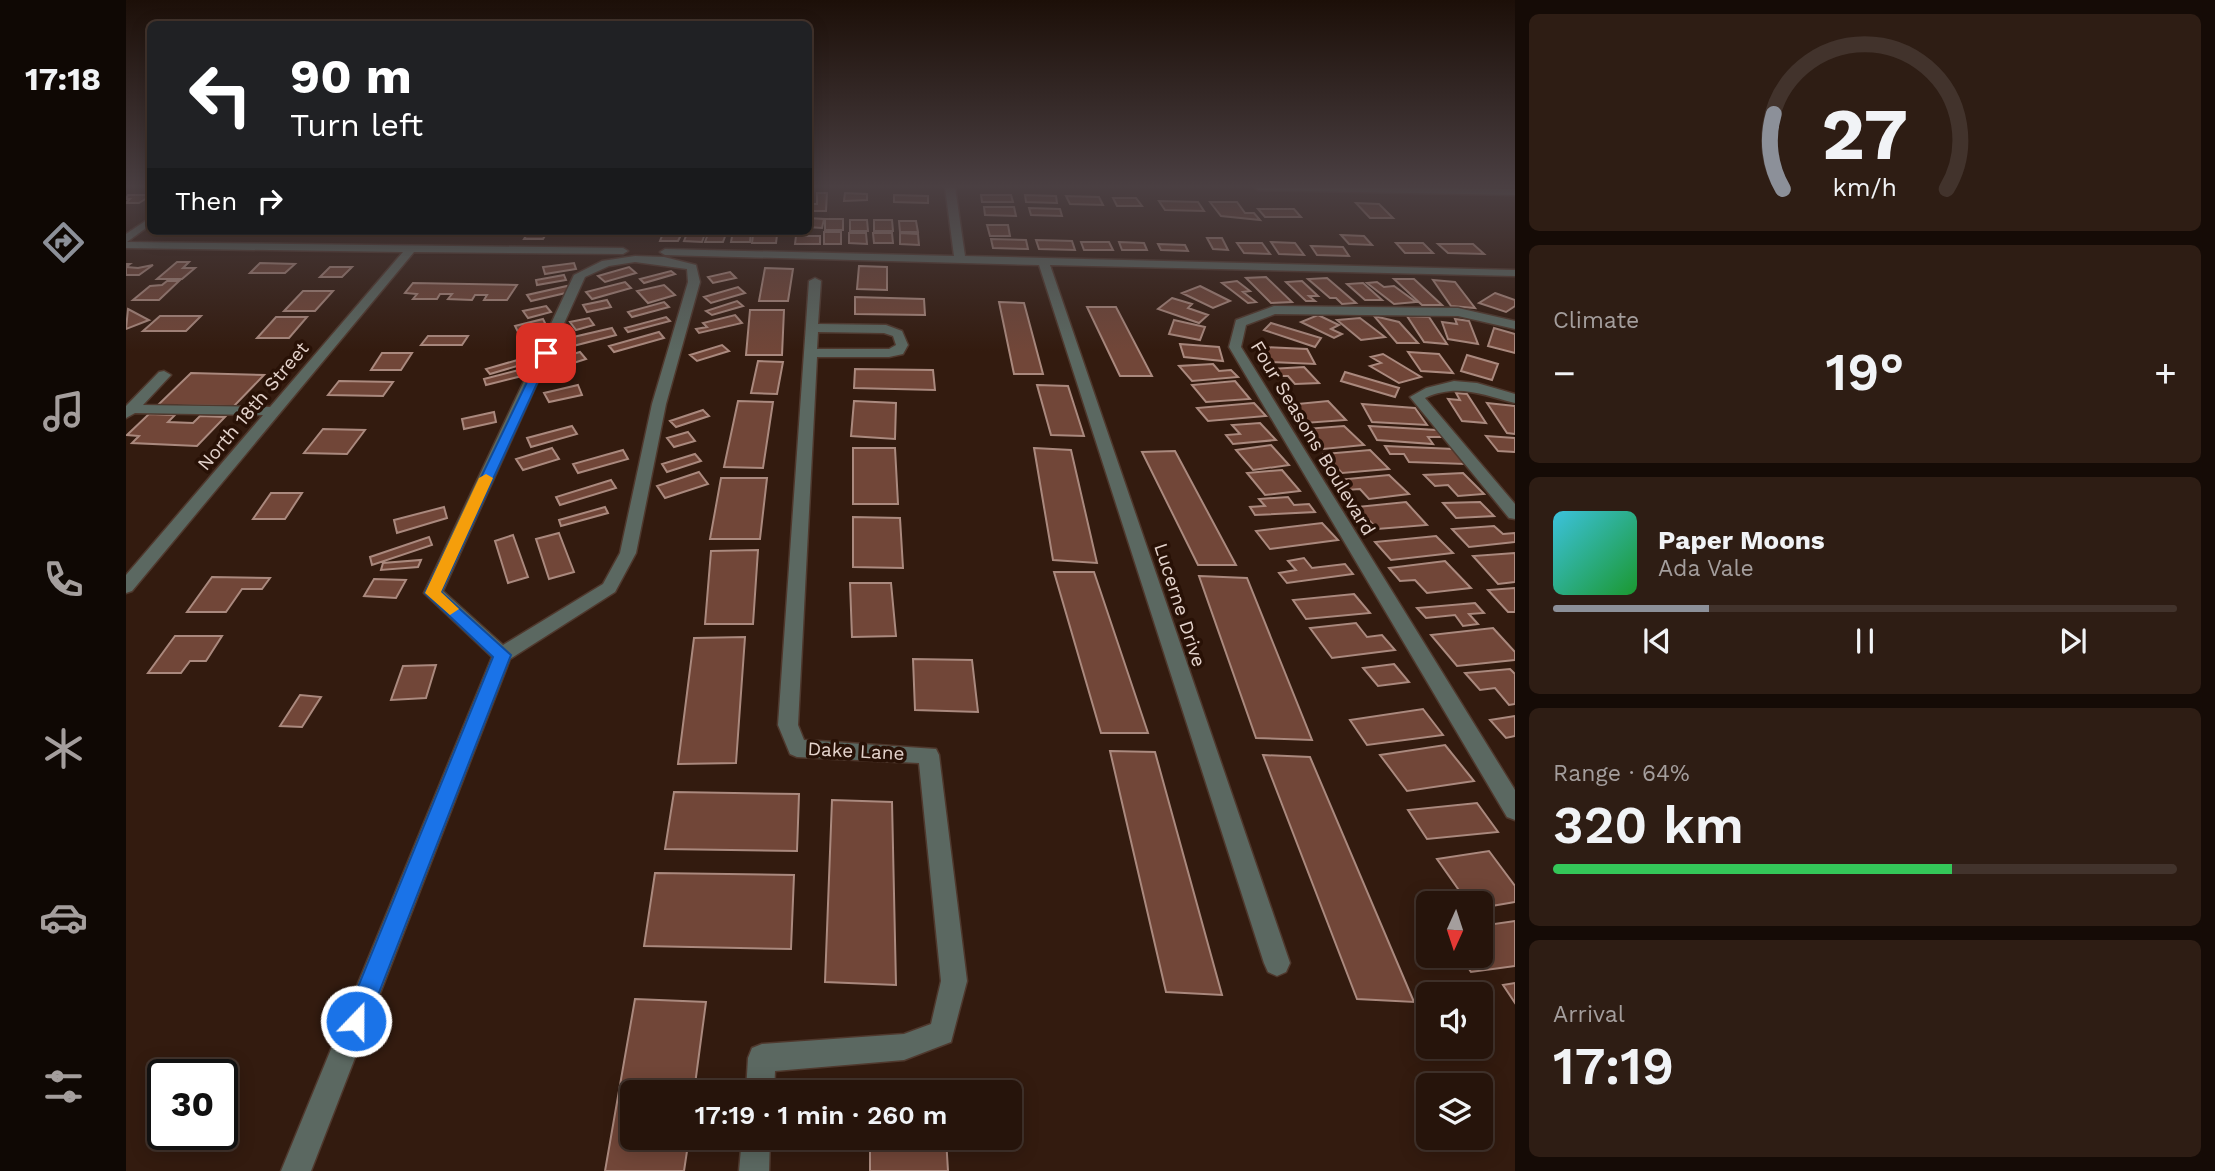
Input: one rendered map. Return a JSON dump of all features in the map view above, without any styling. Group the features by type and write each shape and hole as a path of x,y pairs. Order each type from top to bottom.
{"street":[{"path":"958,242 960,258"},
{"path":"126,245 410,250 447,247 1515,273"},
{"name":"North 18th Street","path":"126,587 410,250"},
{"path":"296,1171 502,655 609,588 628,553 659,404 694,282 692,267 673,261 616,260 595,264 580,275 433,593 502,655"},
{"name":"Lucerne Drive","path":"1043,261 1278,963"},
{"name":"Dake Lane","path":"761,1080 762,1058 904,1047 943,1033 954,981 929,755 797,748 788,726 815,281"},
{"name":"Four Seasons Boulevard","path":"1515,325 1458,312 1274,310 1240,323 1235,347 1515,810"},
{"path":"811,353 889,354 898,351 902,345 898,334 886,329 812,328"},
{"path":"128,412 164,375"},
{"path":"1515,399 1471,384 1437,386 1417,397 1515,514"},
{"path":"128,412 275,411"},
{"path":"754,1171 755,1150"}],"building":[{"path":"752,242 776,242 776,243"},
{"path":"795,242 820,242 820,244 795,244"},
{"path":"824,242 841,242 841,244 824,244"},
{"path":"867,242 867,244 849,243"},
{"path":"900,242 919,242 919,245 900,244"},
{"path":"992,242 1026,242 1028,249 993,248"},
{"path":"1037,242 1072,242 1075,250 1039,249"},
{"path":"1081,242 1109,242 1113,250 1084,250"},
{"path":"1119,242 1144,243 1147,250 1122,250"},
{"path":"1209,242 1224,242 1228,250 1213,249"},
{"path":"1271,242 1295,243 1304,255 1279,254"},
{"path":"1347,242 1369,242 1372,245"},
{"path":"1237,243 1262,243 1270,254 1244,253"},
{"path":"1396,243 1423,243 1433,253 1405,253"},
{"path":"1158,244 1185,245 1188,251 1161,250"},
{"path":"1438,244 1473,244 1484,254 1448,253"},
{"path":"1311,246 1343,247 1349,256 1317,255"},
{"path":"177,262 189,262 183,268 195,268 182,279 157,279"},
{"path":"260,263 295,264 285,273 250,273"},
{"path":"574,263 576,269 545,274 543,267"},
{"path":"153,265 139,275 126,275 126,267"},
{"path":"859,266 887,267 887,290 857,289"},
{"path":"330,267 352,267 342,277 320,277"},
{"path":"629,267 636,273 605,282 598,276"},
{"path":"765,268 793,269 788,301 759,301"},
{"path":"671,271 675,274 644,283 640,279"},
{"path":"730,272 736,278 713,283 708,277"},
{"path":"564,275 566,280 537,285 536,280"},
{"path":"1266,277 1292,302 1271,303 1246,278"},
{"path":"1327,278 1356,303 1342,304 1336,298 1330,298 1308,279"},
{"path":"1394,279 1414,279 1442,305 1422,305"},
{"path":"1433,280 1455,282 1475,308 1451,306"},
{"path":"167,281 179,281 159,300 133,300 150,286 162,285"},
{"path":"1237,281 1250,291 1243,292 1256,302 1248,303 1222,283"},
{"path":"1302,281 1318,296 1309,296 1315,301 1306,301 1286,282"},
{"path":"625,282 631,288 592,299 586,292"},
{"path":"1377,282 1384,287 1394,286 1416,302 1394,304 1367,283"},
{"path":"413,283 517,285 507,300 484,300 487,295 475,295 472,300 448,299 452,294 440,294 437,299 413,299 417,294 405,293"},
{"path":"1363,283 1382,300 1365,300 1347,284"},
{"path":"664,285 675,295 648,303 637,291"},
{"path":"567,286 570,292 531,301 527,295"},
{"path":"1200,286 1230,301 1213,308 1182,293"},
{"path":"738,287 745,293 711,303 704,297"},
{"path":"303,291 333,291 315,311 284,311"},
{"path":"1495,293 1515,300 1515,306 1506,312 1479,303"},
{"path":"855,297 924,299 925,315 855,314"},
{"path":"1172,298 1192,304 1188,308 1208,315 1199,323 1158,309"},
{"path":"607,300 611,307 587,312 583,305"},
{"path":"737,301 743,306 712,315 706,311"},
{"path":"664,302 669,307 632,317 628,312"},
{"path":"999,302 1024,303 1043,374 1014,374"},
{"path":"546,306 551,312 528,318 523,311"},
{"path":"1087,307 1116,307 1152,376 1120,376"},
{"path":"128,309 149,320 126,329"},
{"path":"750,310 784,310 782,355 746,355"},
{"path":"735,315 742,323 699,333 696,329 707,327 703,323"},
{"path":"1318,315 1339,325 1331,329 1342,334 1334,338 1301,322"},
{"path":"160,316 201,316 186,331 143,331"},
{"path":"1374,316 1399,322 1418,343 1397,343"},
{"path":"1407,316 1429,317 1447,344 1424,342"},
{"path":"276,317 307,317 289,338 257,338"},
{"path":"666,317 670,321 628,332 625,328"},
{"path":"589,318 594,325 576,330 570,322"},
{"path":"1360,318 1385,337 1361,340 1337,320"},
{"path":"543,319 546,325 532,328 535,333 520,336 515,326"},
{"path":"1455,319 1469,321 1478,344 1448,339 1442,322 1457,324"},
{"path":"1174,320 1205,327 1200,340 1169,334"},
{"path":"1271,323 1321,338 1315,347 1264,330"},
{"path":"612,328 616,335 573,346 569,338"},
{"path":"1494,328 1515,334 1515,353 1488,346"},
{"path":"659,332 664,338 614,352 609,346"},
{"path":"428,336 468,336 462,345 421,345"},
{"path":"1180,344 1219,347 1223,361 1184,357"},
{"path":"722,345 729,351 697,361 690,355"},
{"path":"1263,347 1307,349 1315,364 1271,362"},
{"path":"580,352 586,359 564,366 559,358"},
{"path":"1408,352 1439,354 1453,373 1421,371"},
{"path":"382,353 412,353 401,370 371,370"},
{"path":"1383,354 1421,377 1399,383 1370,366 1381,363 1371,357"},
{"path":"1467,355 1498,364 1492,380 1461,371"},
{"path":"521,359 524,364 490,374 486,369"},
{"path":"758,361 783,362 777,394 751,393"},
{"path":"1213,364 1219,371 1231,370 1238,377 1192,381 1179,366"},
{"path":"1304,367 1319,383 1295,384 1288,376 1277,376 1270,369"},
{"path":"855,369 933,370 935,390 854,388"},
{"path":"519,370 522,376 486,385 484,379"},
{"path":"1345,372 1399,388 1395,397 1341,381"},
{"path":"191,373 264,375 234,406 158,405"},
{"path":"339,381 393,382 383,396 328,395"},
{"path":"1235,381 1250,399 1206,402 1192,385"},
{"path":"578,385 582,395 549,402 544,393"},
{"path":"1037,385 1068,386 1084,436 1051,435"},
{"path":"1456,393 1467,394 1486,423 1462,421 1448,399 1460,400"},
{"path":"738,401 773,402 763,468 724,467"},
{"path":"854,401 896,403 895,439 851,436"},
{"path":"1328,401 1346,420 1304,423 1287,405"},
{"path":"1254,403 1266,416 1208,421 1197,408"},
{"path":"1487,403 1515,406 1515,434 1507,433"},
{"path":"1362,404 1415,408 1427,425 1372,422"},
{"path":"703,410 709,416 676,427 670,421"},
{"path":"494,412 496,422 464,429 462,419"},
{"path":"149,414 175,415 168,422 193,423 200,416 225,417 197,446 132,443 139,436 127,435"},
{"path":"1260,423 1276,440 1233,444 1226,435 1240,434 1232,425"},
{"path":"572,426 577,434 531,447 527,438"},
{"path":"1344,426 1364,445 1323,449 1305,429"},
{"path":"1369,426 1437,430 1442,437 1428,437 1433,444 1377,440"},
{"path":"323,429 365,430 347,454 304,453"},
{"path":"688,432 695,441 674,447 667,438"},
{"path":"1486,436 1515,438 1515,452 1498,451"},
{"path":"1271,445 1289,465 1253,470 1236,450"},
{"path":"1385,446 1454,449 1465,464 1409,462 1404,454 1390,454"},
{"path":"552,448 559,459 523,470 516,459"},
{"path":"853,448 895,448 898,504 853,504"},
{"path":"1034,448 1071,450 1097,563 1053,560"},
{"path":"623,450 628,459 578,473 573,464"},
{"path":"1370,450 1389,469 1342,473 1324,454"},
{"path":"1175,451 1236,565 1198,565 1142,452"},
{"path":"695,454 701,461 667,472 662,464"},
{"path":"1282,470 1300,491 1265,495 1247,473"},
{"path":"699,472 708,484 665,498 657,486"},
{"path":"1463,473 1484,494 1458,496 1448,485 1435,486 1424,475"},
{"path":"1389,475 1409,494 1369,499 1360,489 1346,490 1337,480"},
{"path":"721,478 767,478 760,539 710,539"},
{"path":"611,480 616,488 560,505 556,497"},
{"path":"271,493 302,493 285,519 253,519"},
{"path":"1288,497 1294,505 1309,504 1315,512 1255,515 1250,507 1265,506 1259,499"},
{"path":"1406,502 1427,525 1377,529 1357,507"},
{"path":"1480,502 1494,516 1456,518 1443,503"},
{"path":"444,507 447,518 397,533 394,520"},
{"path":"605,507 608,513 561,526 559,520"},
{"path":"853,517 900,518 903,568 853,567"},
{"path":"1322,523 1338,540 1270,549 1256,531"},
{"path":"1494,526 1503,534 1515,533 1515,542 1469,547 1452,529"},
{"path":"559,533 574,572 549,579 536,539"},
{"path":"513,535 528,577 508,583 495,541"},
{"path":"1436,536 1453,553 1391,560 1375,542"},
{"path":"429,537 432,545 372,565 370,557"},
{"path":"758,550 753,624 705,624 711,551"},
{"path":"1515,553 1515,582 1498,584 1473,556"},
{"path":"1304,558 1312,568 1345,564 1353,574 1287,583 1279,573 1296,570 1288,561"},
{"path":"421,560 418,567 381,570 383,563"},
{"path":"1445,561 1471,588 1427,593 1415,580 1400,581 1389,568"},
{"path":"1054,572 1094,572 1148,733 1101,733"},
{"path":"1199,576 1247,578 1312,740 1256,738"},
{"path":"212,577 270,578 262,589 242,589 226,612 187,612"},
{"path":"374,579 406,580 396,598 364,596"},
{"path":"850,583 891,583 896,636 852,637"},
{"path":"1515,588 1515,612 1508,612 1488,590"},
{"path":"1354,594 1370,613 1306,619 1293,600"},
{"path":"1475,603 1484,613 1469,614 1478,624 1463,626 1455,615 1426,618 1417,608"},
{"path":"1356,623 1367,637 1382,635 1395,650 1332,658 1310,628"},
{"path":"1493,628 1515,652 1515,660 1457,666 1431,635"},
{"path":"175,636 222,636 206,661 190,661 181,673 148,673"},
{"path":"745,637 736,763 678,764 694,638"},
{"path":"913,659 972,660 978,712 915,710"},
{"path":"1394,664 1409,682 1378,686 1363,668"},
{"path":"436,665 426,698 391,700 403,666"},
{"path":"1510,669 1515,674 1515,704 1509,705 1495,688 1480,690 1465,673"},
{"path":"300,695 321,697 302,727 280,726"},
{"path":"1423,709 1443,735 1367,745 1350,720"},
{"path":"1515,716 1515,736 1506,738 1490,720"},
{"path":"1445,745 1474,781 1407,791 1380,755"},
{"path":"1110,751 1155,752 1222,995 1166,992"},
{"path":"1263,755 1310,757 1414,1002 1357,999"},
{"path":"674,792 799,794 797,851 665,849"},
{"path":"832,800 892,802 896,985 825,982"},
{"path":"1477,803 1498,832 1427,839 1408,810"},
{"path":"1489,851 1515,886 1515,902 1493,906 1493,891 1460,891 1437,859"},
{"path":"655,873 794,875 791,949 644,946"},
{"path":"1515,921 1515,966 1471,972 1468,968 1493,968 1493,924"},
{"path":"1515,983 1515,1003 1503,985"},
{"path":"635,999 706,1002 696,1080 621,1080"},
{"path":"620,1085 620,1150 687,1150 684,1171 605,1171"},
{"path":"870,1150 947,1150 948,1171 870,1171"}],"slow traffic":[{"path":"450,609 433,593 486,478"}],"route":[{"path":"356,1021 502,655 433,593 546,353"}]}
